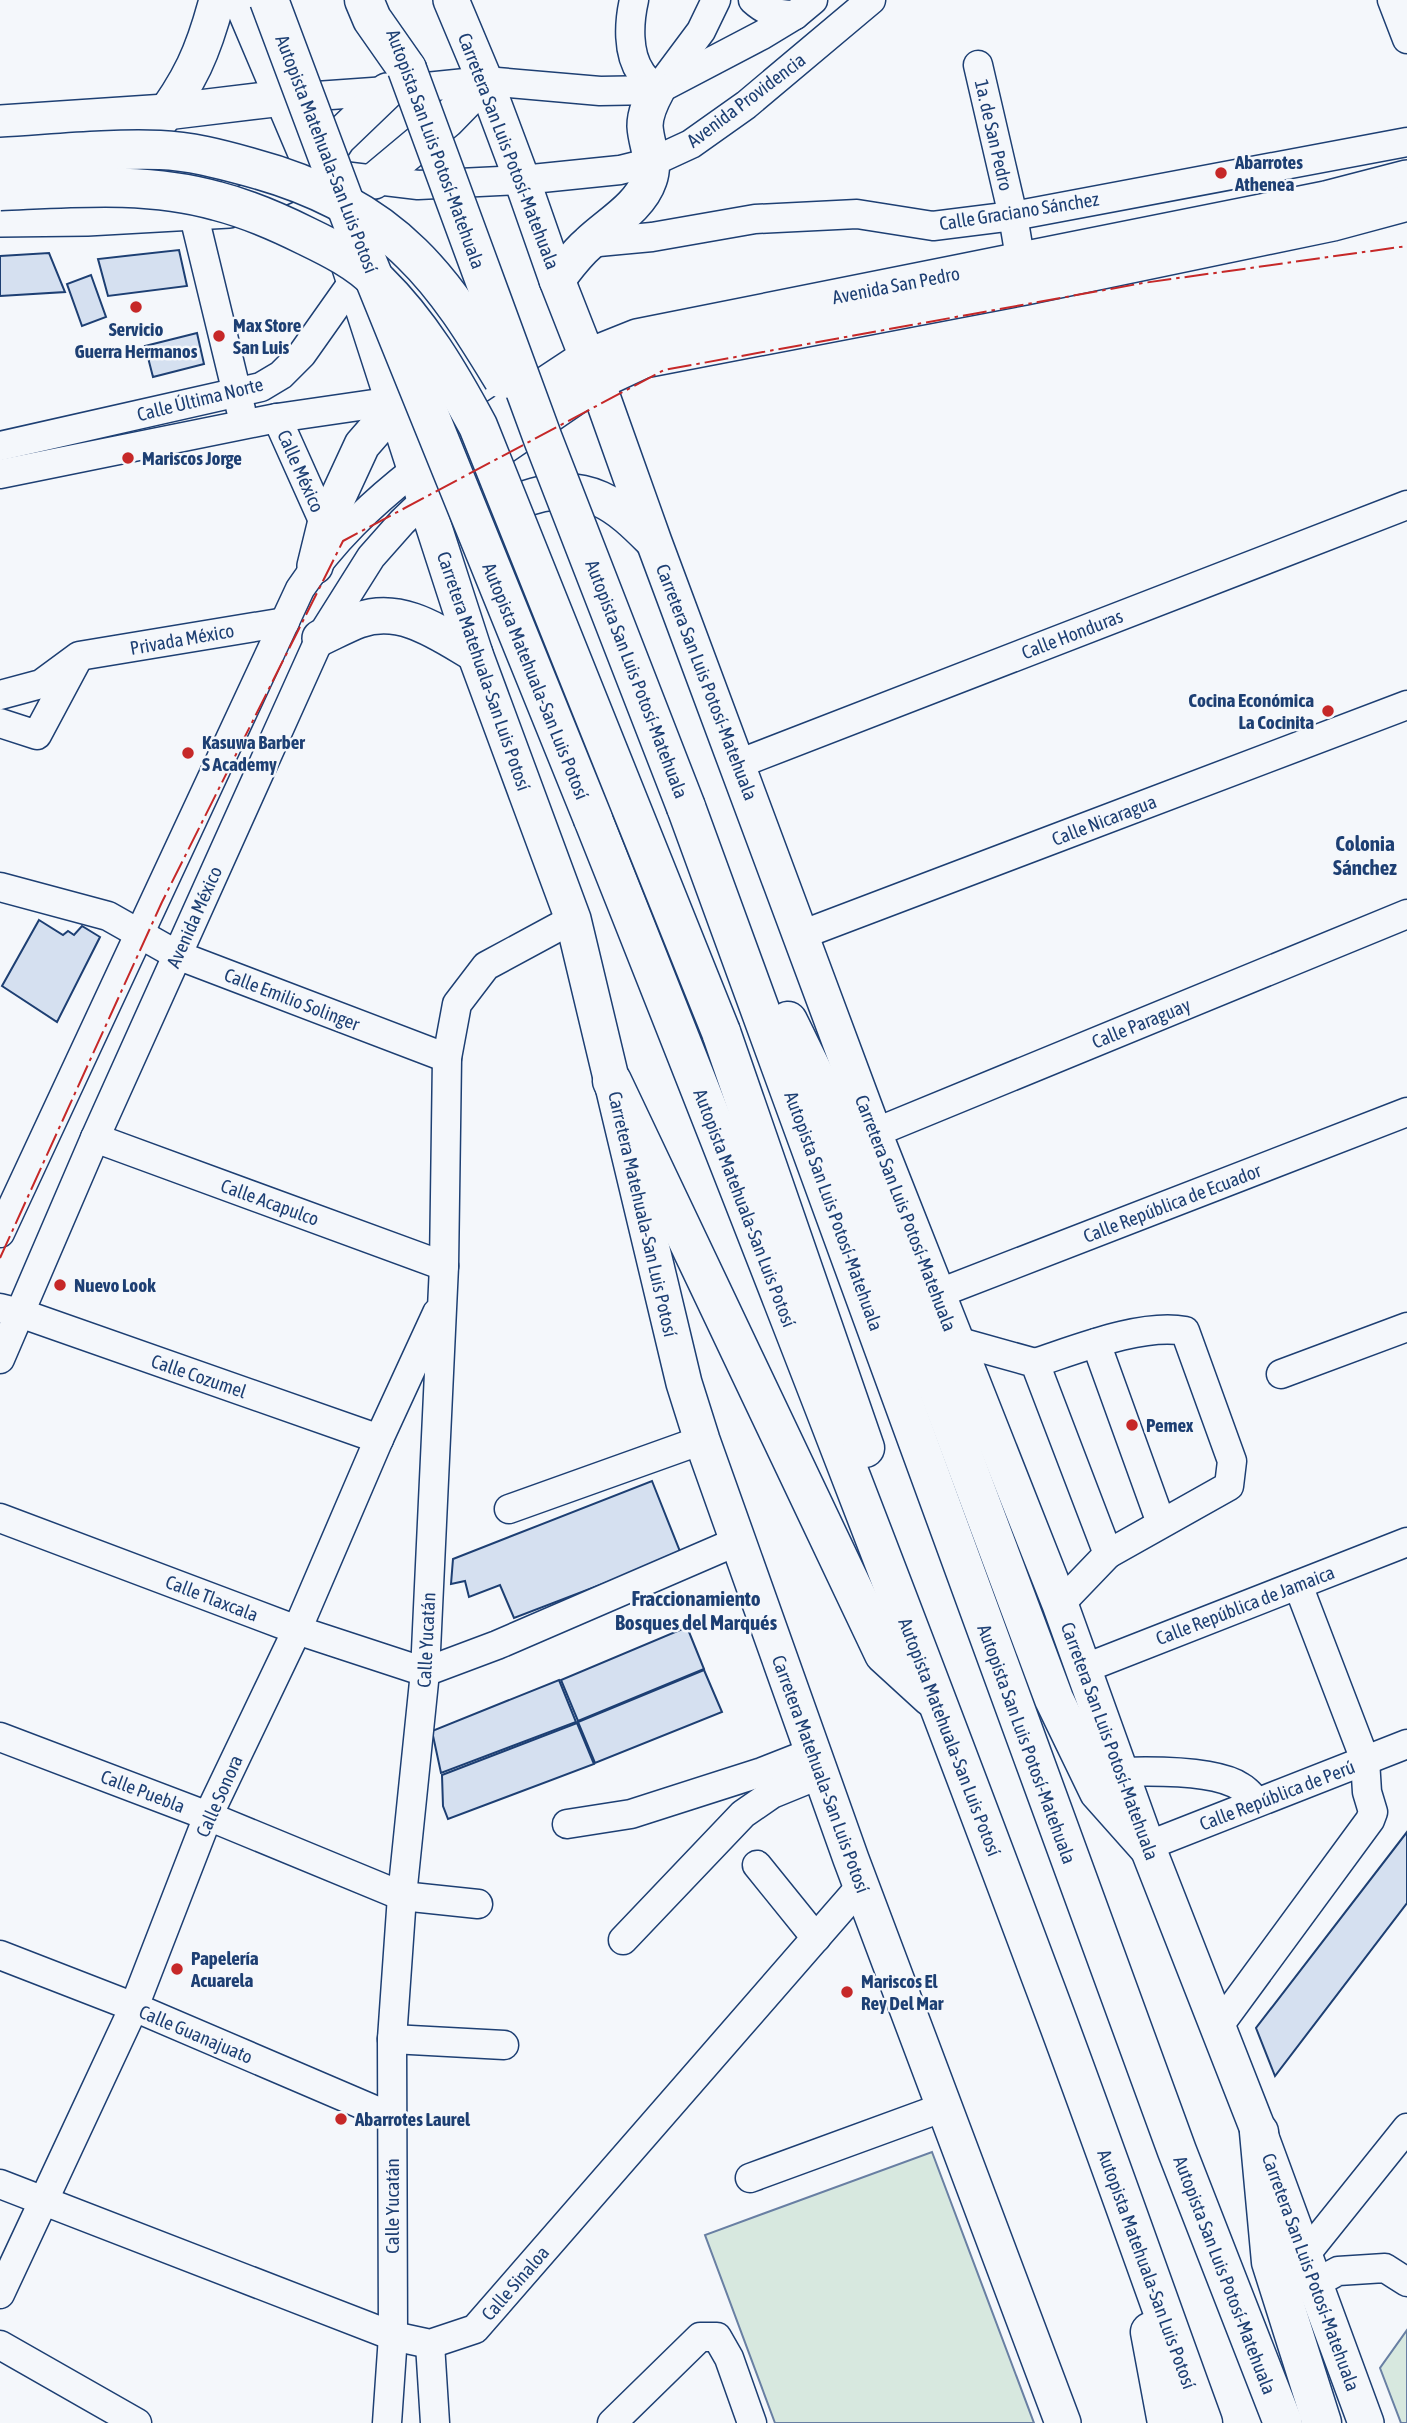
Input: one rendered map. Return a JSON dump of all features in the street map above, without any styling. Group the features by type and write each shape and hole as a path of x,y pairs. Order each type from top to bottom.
{"highway":[{"path":"252,0 356,265"},
{"name":"Autopista Matehuala-San Luis Potosí","path":"269,0 356,265 628,908 768,1219 912,1586 932,1688 1044,1983 1203,2423"},
{"path":"364,0 397,80"},
{"name":"Autopista San Luis Potosí-Matehuala","path":"381,0 397,80 544,439 686,807 1044,1792 1172,2138 1283,2423"},
{"path":"0,157 161,150 213,158 268,172 312,188 351,207 412,253 444,289 544,439"},
{"path":"0,191 96,187 171,192 216,200 272,221 331,248 376,280 415,323 453,380 478,426 721,1032 768,1219"},
{"path":"686,807 834,1115 1054,1699 1099,1792 1147,1846"},
{"path":"612,1081 884,1654 932,1688"},
{"path":"1259,2132 1270,2262 1322,2423"},
{"path":"1132,2230 1167,2423"}],"main road":[{"path":"87,218 166,112 198,61 217,0"},
{"name":"Carretera Matehuala-San Luis Potosí","path":"241,0 356,265 394,404 475,654 573,919 684,1383 702,1440 861,1886 1063,2423"},
{"name":"Carretera San Luis Potosí-Matehuala","path":"451,0 522,180 557,281 592,369 874,1133 1060,1604 1147,1846 1311,2269 1366,2423"},
{"path":"0,219 87,218 229,210 315,173 338,138 397,80"},
{"path":"374,181 428,136 485,81"},
{"path":"557,281 588,243 643,193 649,180 652,162 645,126 648,108 657,90"},
{"path":"0,123 166,112 283,98"},
{"name":"Avenida San Pedro","path":"421,484 592,369 644,360 1023,274 1407,178"},
{"name":"Avenida San Pedro","path":"1023,274 1333,223 1407,203"},
{"path":"229,210 356,265"},
{"path":"315,566 325,525 362,445 394,404"},
{"path":"457,599 463,567 477,536 501,511 532,496 565,491 599,498 628,516 654,542"},
{"path":"320,639 358,620 395,615 424,625 475,654"}],"street":[{"path":"634,0 630,19 633,57 641,74 657,90 701,31 716,0"},
{"path":"753,0 777,15 804,7"},
{"name":"Avenida Providencia","path":"315,173 418,185 522,180 620,170 652,162 691,144 746,106 871,0"},
{"path":"1392,0 1407,39"},
{"name":"Avenida Providencia","path":"283,98 397,80 485,81 600,92 657,90 733,51 804,7"},
{"name":"1a. de San Pedro","path":"978,65 1013,215 1023,274"},
{"name":"Calle Graciano Sánchez","path":"588,243 652,237 755,219 857,214 933,226 1013,215 1407,142"},
{"path":"193,212 245,425"},
{"name":"Calle Última Norte","path":"0,446 261,387 281,375 302,354 356,265"},
{"name":"Calle Última Norte","path":"0,474 277,418 394,404"},
{"name":"Calle México","path":"277,418 325,525"},
{"path":"0,1233 300,589 315,566 361,514 421,484"},
{"name":"Avenida México","path":"0,1359 10,1310 95,1138 320,639 371,558 401,522 421,484"},
{"name":"Calle Honduras","path":"738,764 1407,505"},
{"name":"Privada México","path":"0,695 41,684 79,656 285,622"},
{"path":"0,723 37,735 79,656"},
{"name":"Calle Nicaragua","path":"801,935 1407,705"},
{"name":"Calle Emilio Solinger","path":"0,887 108,916 177,955 447,1058"},
{"name":"Calle Paraguay","path":"874,1133 1407,914"},
{"name":"Calle Yucatán","path":"387,2423 393,2336 392,2039 402,1896 425,1672 443,1300 447,1058 457,1004 486,965 573,919"},
{"name":"Calle República de Ecuador","path":"937,1294 1407,1112"},
{"name":"Calle Acapulco","path":"95,1138 444,1266"},
{"name":"Calle Sonora","path":"0,2294 134,2007 208,1816 297,1630 379,1439 443,1300"},
{"name":"Calle Cozumel","path":"10,1310 379,1439"},
{"path":"1281,1374 1407,1327"},
{"path":"956,1341 1035,1363 1096,1343 1166,1328 1185,1331 1233,1461 1229,1486 1108,1554 1060,1604"},
{"path":"1096,1343 1161,1522"},
{"path":"1035,1363 1108,1554"},
{"path":"509,1509 702,1440"},
{"name":"Calle Tlaxcala","path":"0,1518 297,1630 425,1672"},
{"path":"425,1672 496,1645 738,1541"},
{"name":"Calle República de Jamaica","path":"1083,1669 1407,1542"},
{"path":"1218,2027 1370,1820 1373,1812 1367,1792 1364,1760 1298,1585"},
{"name":"Calle Puebla","path":"0,1737 208,1816 402,1896 478,1904"},
{"name":"Calle República de Perú","path":"1147,1846 1407,1744"},
{"path":"567,1824 631,1814 762,1772 817,1763"},
{"path":"623,1940 743,1814 817,1763"},
{"path":"1120,1772 1164,1770 1213,1777 1241,1786 1257,1802"},
{"path":"757,1865 816,1938"},
{"name":"Calle Sinaloa","path":"430,2344 475,2329 861,1886"},
{"name":"Calle Guanajuato","path":"0,1955 134,2007 391,2117"},
{"path":"392,2039 504,2045"},
{"path":"750,2178 944,2107"},
{"path":"1407,2128 1311,2269 1338,2272 1385,2268 1407,2282"},
{"path":"0,2184 393,2336 430,2344 435,2423"},
{"path":"612,2423 700,2337 717,2337 729,2358 752,2423"},
{"path":"0,2345 138,2423"}],"shaded area":[{"path":"932,2152 1034,2423 775,2423 705,2235"},
{"path":"1407,2330 1407,2423 1401,2423 1380,2368"}],"building":[{"path":"179,250 187,286 108,296 98,259"},
{"path":"49,253 65,292 0,296 0,256"},
{"path":"91,275 106,317 82,326 67,284"},
{"path":"197,333 204,364 153,377 145,346"},
{"path":"39,920 63,935 68,931 74,935 82,926 100,937 57,1022 2,986"},
{"path":"652,1481 681,1554 514,1618 500,1585 469,1597 465,1581 451,1584 453,1559"},
{"path":"687,1627 704,1669 578,1721 561,1680"},
{"path":"704,1670 722,1712 595,1763 578,1722"},
{"path":"559,1680 576,1722 441,1773 432,1731"},
{"path":"577,1723 594,1764 448,1819 443,1806 442,1775"},
{"path":"1407,1832 1407,1903 1275,2076 1256,2028"}],"power":[{"path":"0,1258 162,902 343,541 664,370 1143,283 1407,246"}],"place":[{"name":"Abarrotes Athenea","path":"1221,173"},
{"name":"Servicio Guerra Hermanos","path":"136,307"},
{"name":"Max Store San Luis","path":"219,336"},
{"name":"Mariscos Jorge","path":"128,458"},
{"name":"Cocina Económica La Cocinita","path":"1328,711"},
{"name":"Kasuwa Barber S Academy","path":"188,753"},
{"name":"Nuevo Look","path":"60,1285"},
{"name":"Pemex","path":"1132,1425"},
{"name":"Papelería Acuarela","path":"177,1969"},
{"name":"Mariscos El Rey Del Mar","path":"847,1992"},
{"name":"Abarrotes Laurel","path":"341,2119"}],"district":[{"name":"Colonia Sánchez","path":"1365,855"},
{"name":"Fraccionamiento Bosques del Marqués","path":"696,1610"}]}
